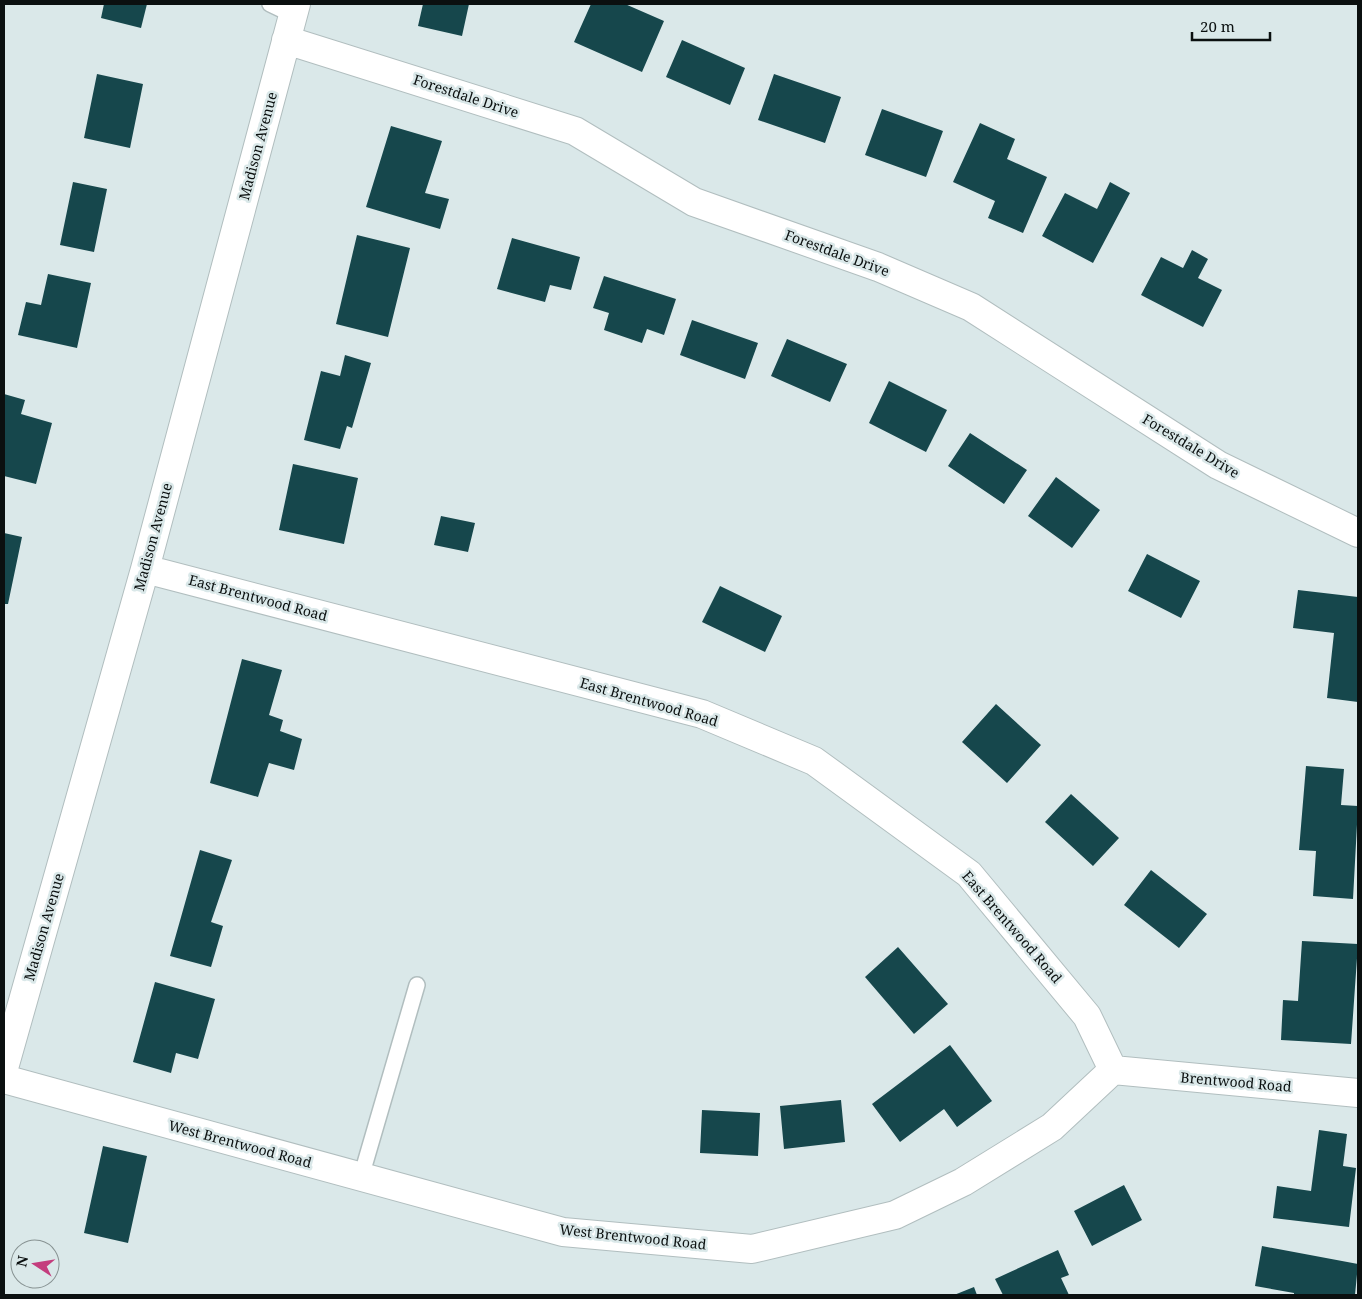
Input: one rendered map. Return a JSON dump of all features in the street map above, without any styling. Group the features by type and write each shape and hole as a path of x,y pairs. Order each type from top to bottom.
{"street":[{"name":"Forestdale Drive","path":"286,16 575,131 694,202 878,266 971,306 1218,465 1358,533"},
{"name":"Madison Avenue","path":"4,1068 145,569 286,16"},
{"name":"East Brentwood Road","path":"145,569 702,714 814,761 969,874 1087,1016 1113,1070"},
{"name":"Brentwood Road","path":"1113,1070 1358,1093"},
{"name":"West Brentwood Road","path":"4,1079 562,1232 752,1249 894,1214 963,1182 1052,1126 1113,1070"}],"lane":[{"path":"362,1177 417,985"}],"building":[{"path":"104,4 147,4 141,28 101,18"},
{"path":"423,4 469,4 462,36 418,26"},
{"path":"591,4 625,4 664,21 642,72 574,42"},
{"path":"682,40 745,68 730,105 666,77"},
{"path":"97,74 143,84 130,148 84,138"},
{"path":"774,74 841,97 825,143 758,120"},
{"path":"882,109 943,131 926,177 865,155"},
{"path":"980,123 1015,139 1007,159 1047,177 1023,233 988,218 995,201 953,182"},
{"path":"391,126 442,141 425,193 449,199 440,229 366,207"},
{"path":"73,182 107,189 94,252 60,245"},
{"path":"1110,182 1130,193 1093,263 1042,236 1065,193 1097,209"},
{"path":"357,235 410,248 388,337 336,324"},
{"path":"512,238 580,257 571,290 550,285 545,302 497,289"},
{"path":"1192,250 1208,259 1198,278 1222,290 1203,327 1141,295 1161,257 1183,268"},
{"path":"48,274 91,283 77,348 18,335 26,302 41,305"},
{"path":"604,276 676,299 664,335 647,329 642,343 604,330 609,313 593,308"},
{"path":"692,320 758,343 745,379 680,355"},
{"path":"787,339 847,364 830,402 771,376"},
{"path":"345,355 371,363 352,428 347,426 340,449 304,440 321,371 340,376"},
{"path":"889,381 947,410 926,452 869,423"},
{"path":"4,394 25,400 21,414 52,423 36,484 4,476"},
{"path":"970,433 1027,470 1004,504 948,466"},
{"path":"293,464 358,478 344,544 279,530"},
{"path":"1056,477 1100,510 1072,548 1028,516"},
{"path":"441,516 475,523 468,552 434,545"},
{"path":"4,533 22,537 8,604 4,604"},
{"path":"1147,554 1200,581 1181,618 1128,591"},
{"path":"720,586 782,616 765,652 702,622"},
{"path":"1298,590 1358,597 1358,702 1327,698 1334,633 1293,628"},
{"path":"242,659 282,670 269,715 283,720 280,731 302,739 294,770 269,763 258,797 210,783"},
{"path":"996,704 1041,745 1007,783 962,742"},
{"path":"1306,766 1344,769 1341,805 1358,806 1353,899 1313,896 1316,851 1299,850"},
{"path":"1071,794 1119,838 1093,866 1045,822"},
{"path":"200,850 232,860 211,922 223,926 211,967 170,956"},
{"path":"1151,870 1207,914 1179,948 1124,905"},
{"path":"1302,941 1358,944 1351,1044 1281,1040 1283,1000 1298,1001"},
{"path":"898,947 948,1004 914,1034 865,977"},
{"path":"155,982 215,999 198,1059 176,1053 171,1073 133,1062"},
{"path":"950,1045 992,1101 957,1127 944,1109 900,1142 872,1104"},
{"path":"841,1100 845,1142 784,1149 780,1106"},
{"path":"702,1110 760,1113 758,1156 700,1153"},
{"path":"1319,1130 1347,1134 1343,1166 1356,1168 1349,1227 1273,1218 1277,1186 1311,1191"},
{"path":"103,1146 147,1156 128,1243 84,1233"},
{"path":"1124,1185 1142,1220 1092,1246 1074,1211"},
{"path":"1262,1246 1358,1264 1355,1295 1294,1295 1294,1293 1255,1286"},
{"path":"1058,1250 1069,1275 1061,1278 1069,1295 1003,1295 995,1279"},
{"path":"974,1287 977,1295 954,1295"}]}
